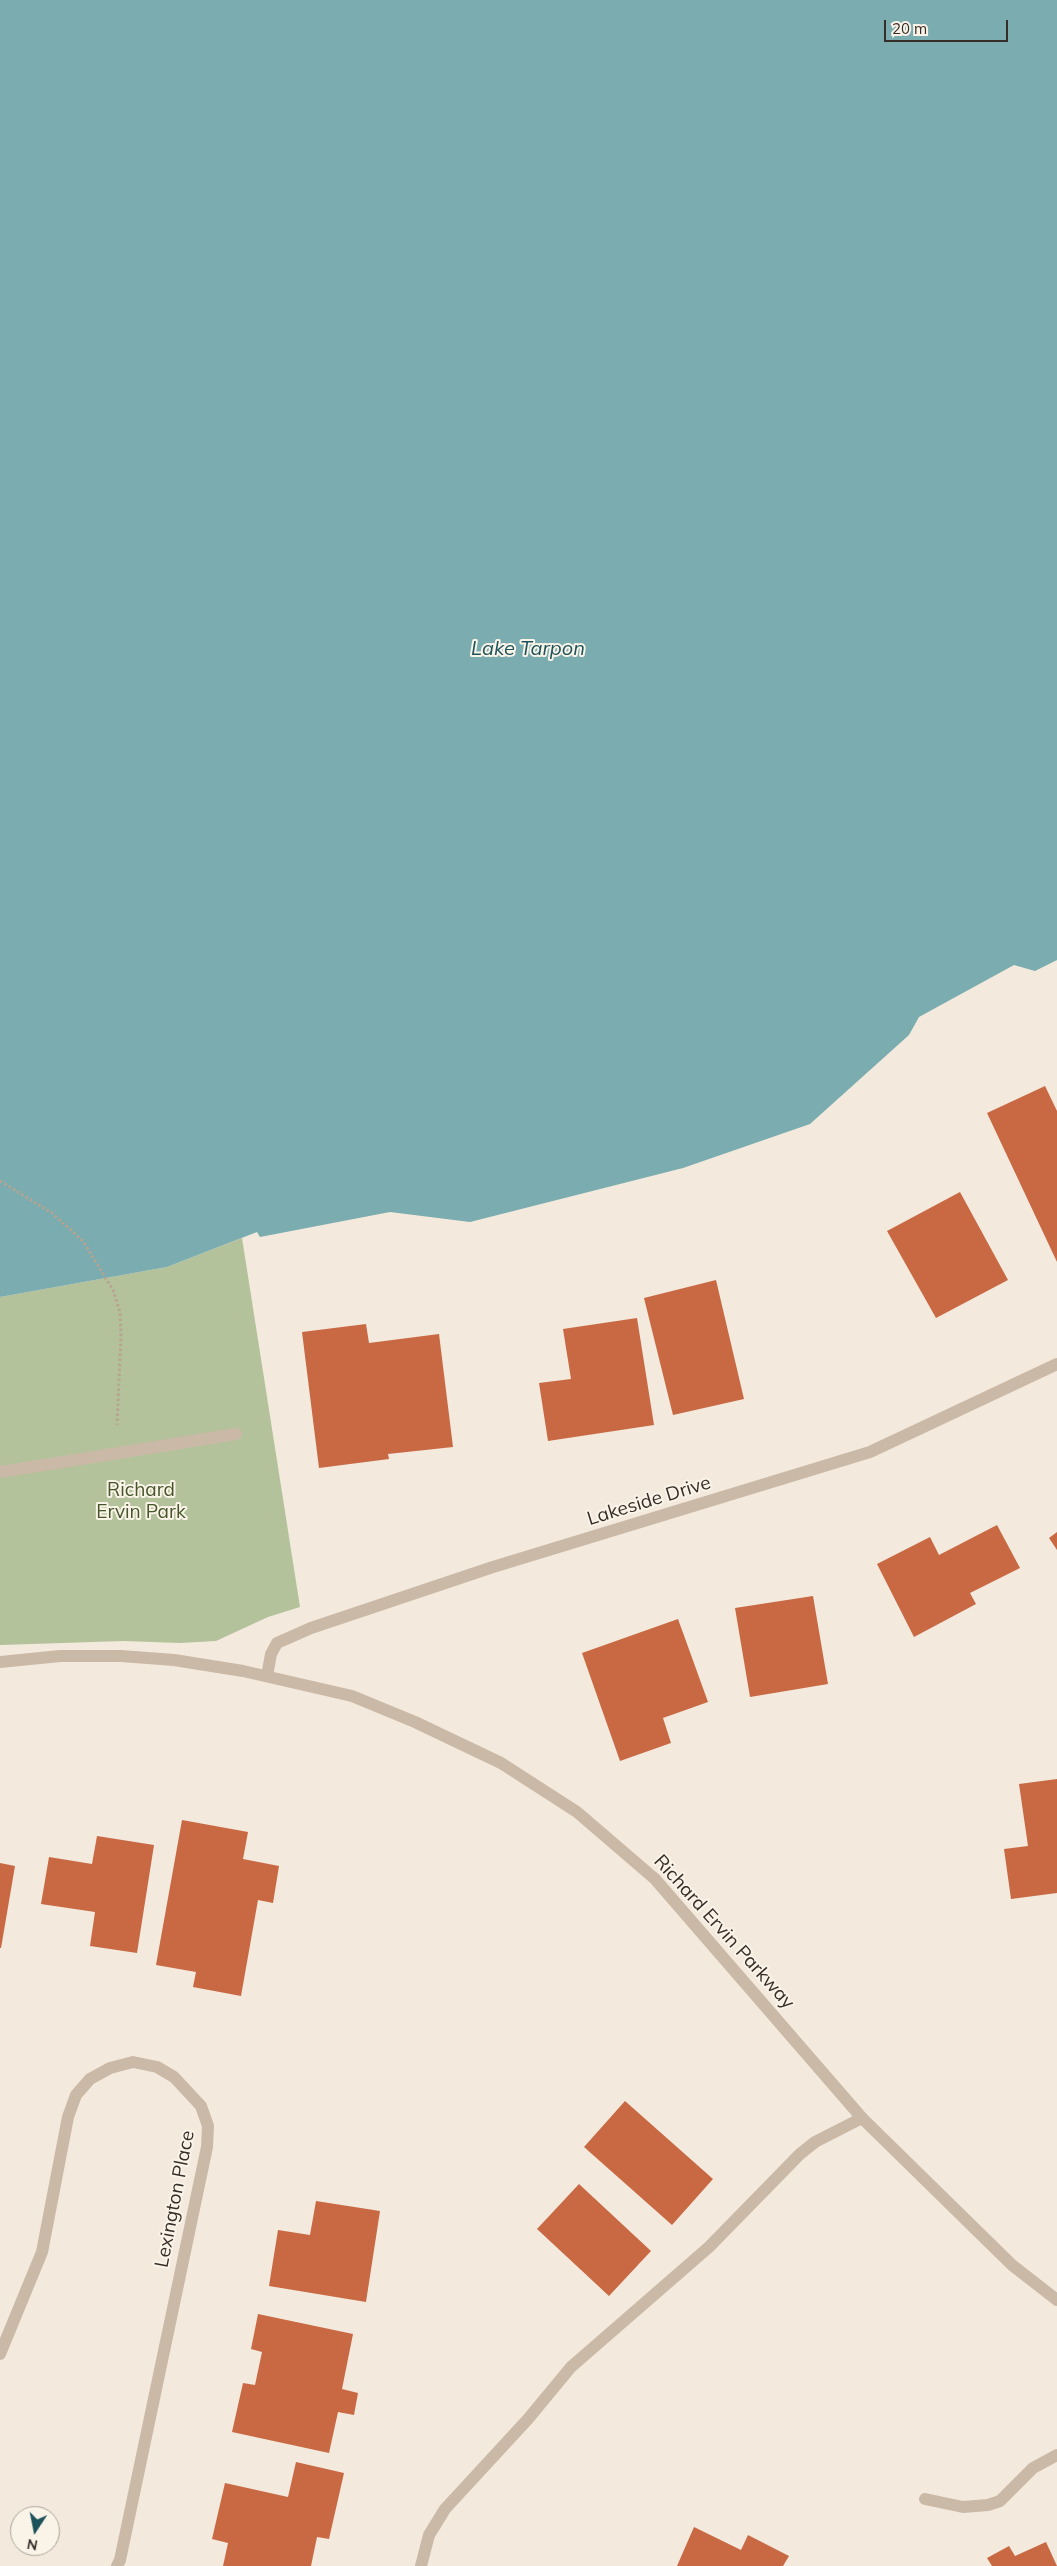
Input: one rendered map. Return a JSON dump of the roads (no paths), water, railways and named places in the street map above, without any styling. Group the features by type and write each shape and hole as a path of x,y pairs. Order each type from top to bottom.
{"street":[{"name":"Lakeside Drive","path":"267,1676 271,1654 277,1643 311,1628 493,1567 870,1452 1057,1364"},
{"path":"0,1472 236,1434"},
{"name":"Richard Ervin Parkway","path":"0,1662 53,1657 121,1656 174,1660 267,1676 352,1696 415,1722 500,1763 577,1812 613,1842 668,1893 862,2118 1012,2265 1057,2300"},
{"name":"Lexington Place","path":"0,2354 42,2252 68,2117 76,2095 90,2079 110,2068 133,2062 157,2067 174,2077 201,2106 208,2126 207,2147 122,2550 117,2566"},
{"path":"421,2566 429,2535 446,2509 528,2419 571,2367 716,2240 800,2154 815,2142 862,2118"},
{"path":"925,2498 963,2507 988,2505 1000,2501 1033,2468 1057,2454"}],"water":[{"name":"Lake Tarpon","path":"0,0 1057,0 1057,960 1035,971 1014,965 919,1017 909,1035 810,1124 683,1168 470,1222 390,1212 260,1237 257,1232 167,1267 0,1297"}],"park label":[{"name":"Richard Ervin Park","path":"141,1501"}]}
